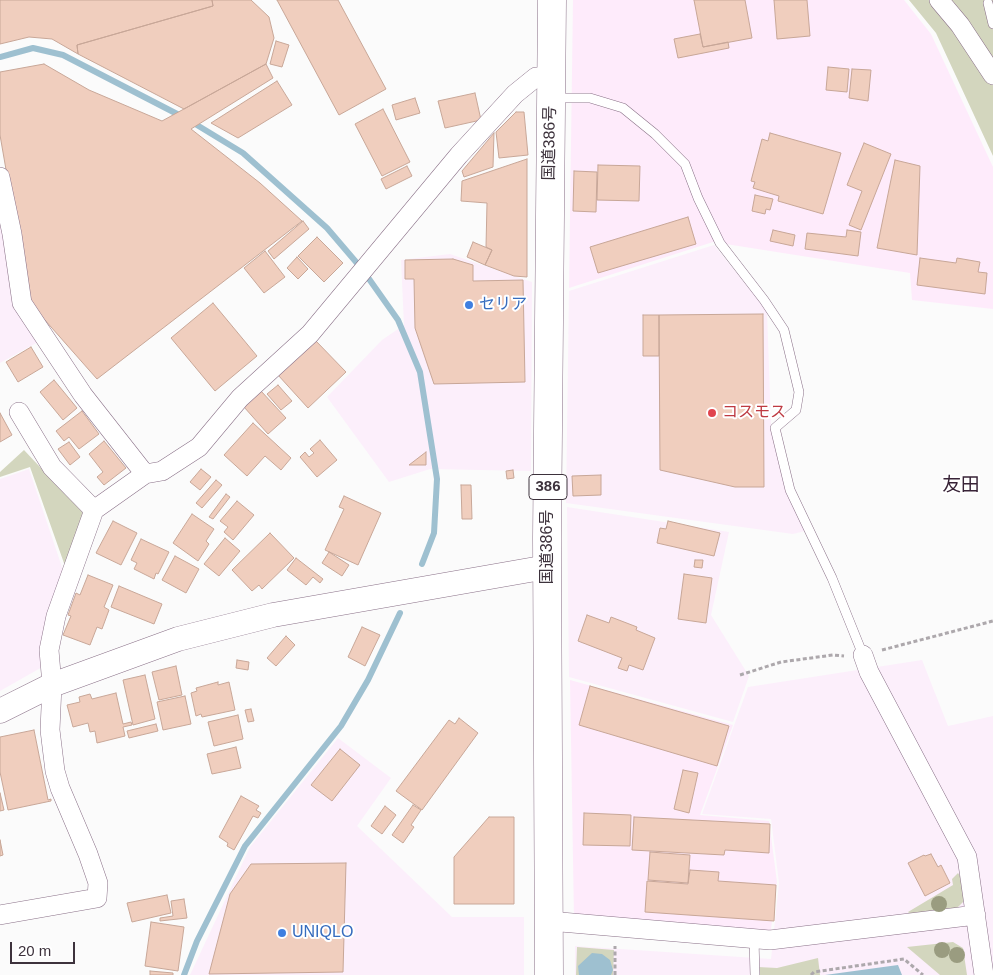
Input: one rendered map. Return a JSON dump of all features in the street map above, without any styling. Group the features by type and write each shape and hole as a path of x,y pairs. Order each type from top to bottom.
{"highway":[{"name":"国道386号","path":"549,975 547,567 552,0"}],"street":[{"path":"940,0 960,25 993,75"},
{"path":"0,915 97,898 98,883 60,788 56,771 50,730 52,686 49,650 56,616 94,510 145,474 162,471 199,447 240,398 310,334 459,155 515,94 536,77 551,89"},
{"path":"0,177 12,234 22,303 84,395 145,474"},
{"path":"20,412 52,467 94,510"},
{"path":"0,710 52,686 178,639 273,616 547,567"},
{"path":"862,655 869,672 967,857 984,975"},
{"path":"549,921 770,940 976,915"}],"lane":[{"path":"988,3 993,24"},
{"path":"551,89 565,98 590,98 623,108 655,134 685,164 698,198 720,243 764,300 784,330 800,392 796,410 775,428 790,490 832,578 862,655"},
{"path":"754,939 755,975"}],"path":[{"path":"740,675 781,662 832,655 853,657 993,621"},
{"path":"615,945 615,975"},
{"path":"811,975 814,972 904,959 923,975"}],"shaded area":[{"path":"573,0 904,0 931,34 993,167 993,309 912,300 910,273 713,242 569,288"},
{"path":"0,227 3,227 40,341 0,363"},
{"path":"714,245 767,311 771,425 805,531 793,534 566,503 569,291"},
{"path":"450,254 532,282 531,471 430,469 389,482 327,397 382,340 404,325 401,260"},
{"path":"29,469 63,570 44,666 0,691 0,479"},
{"path":"567,507 729,532 711,615 749,676 733,722 569,677"},
{"path":"922,660 948,726 993,716 993,975 575,975 575,946 771,959 779,883 771,819 702,814 748,687"},
{"path":"570,680 733,725 700,815 769,821 777,882 770,937 574,919"},
{"path":"338,738 391,778 357,826 452,917 524,917 524,975 190,975 250,847"}],"green space":[{"path":"909,0 993,0 993,156 936,33"},
{"path":"24,450 87,517 65,566 30,467 0,477 0,472"},
{"path":"958,873 964,882 967,898 953,912 912,917 908,912 953,885 952,879"},
{"path":"953,942 963,948 967,975 940,975 907,947"},
{"path":"577,947 614,950 613,975 576,975"},
{"path":"818,958 820,975 758,975 758,967 777,968"}],"water":[{"path":"592,953 602,954 610,960 613,970 611,975 579,975 578,966"},
{"path":"898,965 902,975 825,975"}],"building":[{"path":"0,0 212,0 213,6 77,45 78,54 52,39 29,37 0,44"},
{"path":"212,0 251,0 269,17 274,38 266,64 184,109 78,54 77,45 213,6"},
{"path":"277,0 338,0 386,89 339,115"},
{"path":"694,0 745,0 752,38 703,47"},
{"path":"774,0 807,0 810,36 777,39"},
{"path":"700,34 703,47 728,42 729,48 678,58 674,39"},
{"path":"276,41 289,45 282,67 270,64"},
{"path":"44,64 89,90 162,121 266,64 273,78 191,129 260,183 302,221 97,379 29,302 0,135 0,72"},
{"path":"828,67 849,69 847,92 826,90"},
{"path":"852,69 871,70 868,101 849,98"},
{"path":"277,81 292,105 238,138 211,123"},
{"path":"475,93 481,120 445,128 438,101"},
{"path":"415,98 420,113 396,120 392,105"},
{"path":"383,109 410,162 382,176 355,124"},
{"path":"516,112 524,112 528,155 499,158 496,132"},
{"path":"494,133 493,167 464,177 462,171"},
{"path":"770,133 841,153 823,214 778,201 779,196 753,188 755,182 751,181 762,139 768,141"},
{"path":"864,143 891,154 861,230 849,225 862,191 847,185"},
{"path":"527,159 527,277 514,276 485,265 492,250 486,247 487,203 461,201 462,181"},
{"path":"895,160 920,166 917,255 877,248"},
{"path":"598,165 640,166 639,201 597,200"},
{"path":"407,166 412,176 386,189 381,179"},
{"path":"574,171 597,172 596,212 573,211"},
{"path":"755,195 773,199 770,210 766,209 765,214 752,211"},
{"path":"688,217 696,244 598,273 590,247"},
{"path":"303,221 309,229 274,259 268,251"},
{"path":"773,230 795,235 793,246 770,241"},
{"path":"847,230 861,232 858,256 805,249 807,233 846,237"},
{"path":"317,237 343,263 324,282 298,256"},
{"path":"473,242 492,250 485,265 467,257"},
{"path":"265,251 285,277 264,293 244,268"},
{"path":"297,257 308,269 298,279 287,268"},
{"path":"920,258 956,263 957,258 980,262 978,272 987,273 985,294 917,285"},
{"name":"セリア","path":"453,259 473,265 473,281 523,280 525,382 434,384 415,328 414,279 405,279 405,260"},
{"path":"213,303 257,356 215,391 171,338"},
{"name":"コスモス","path":"763,314 764,487 735,487 660,470 659,315"},
{"path":"643,315 659,315 659,356 643,356"},
{"path":"315,340 346,372 308,408 278,375"},
{"path":"31,347 43,367 18,382 6,362"},
{"path":"54,380 77,408 63,420 40,392"},
{"path":"278,385 292,401 281,410 267,394"},
{"path":"261,391 286,418 268,434 244,407"},
{"path":"82,411 99,434 79,449 69,437 64,441 56,431"},
{"path":"0,413 12,435 0,442"},
{"path":"253,423 291,458 281,470 265,456 247,476 224,455"},
{"path":"320,440 337,460 317,477 300,457 305,452 309,457 314,453 310,449"},
{"path":"104,441 126,468 104,485 97,477 103,472 89,454"},
{"path":"69,442 80,457 70,465 58,449"},
{"path":"426,452 426,465 409,465"},
{"path":"201,469 211,477 200,490 190,482"},
{"path":"513,470 514,478 507,479 506,471"},
{"path":"601,475 601,495 573,496 572,476"},
{"path":"216,480 222,485 202,508 196,503"},
{"path":"461,485 471,485 472,519 462,519"},
{"path":"226,494 230,497 213,519 209,517"},
{"path":"344,496 381,513 358,565 325,550 344,509 339,507"},
{"path":"237,501 254,515 233,540 224,532 228,527 220,521"},
{"path":"192,514 214,529 206,541 209,544 198,561 173,543"},
{"path":"113,521 137,533 121,565 96,553"},
{"path":"668,521 720,533 714,556 657,543 660,528 666,529"},
{"path":"270,533 294,558 262,589 259,585 252,591 232,570"},
{"path":"225,538 240,551 219,576 204,564"},
{"path":"141,539 169,552 154,579 134,569 137,563 131,560"},
{"path":"329,552 349,565 342,576 322,563"},
{"path":"175,556 199,569 186,593 162,580"},
{"path":"296,558 323,579 320,583 313,577 306,585 287,570"},
{"path":"695,560 703,560 702,568 694,567"},
{"path":"684,574 712,578 706,623 678,619"},
{"path":"88,575 113,585 104,607 109,610 102,629 97,627 90,645 63,635 71,616 68,615 76,593 80,595"},
{"path":"119,586 162,604 154,624 111,607"},
{"path":"587,615 609,623 611,617 637,627 636,630 655,638 643,670 629,665 627,671 618,668 622,658 578,641"},
{"path":"362,627 380,635 365,666 348,657"},
{"path":"286,636 295,645 276,666 267,658"},
{"path":"237,660 249,662 248,670 236,668"},
{"path":"176,666 182,695 159,700 152,672"},
{"path":"145,675 155,719 133,725 123,680"},
{"path":"218,682 218,685 229,682 235,710 202,717 201,714 196,716 191,693 197,691 196,688"},
{"path":"590,686 729,726 717,766 579,725"},
{"path":"116,693 123,724 131,722 132,725 123,727 125,736 97,743 95,731 90,732 88,723 73,727 67,705 80,702 79,697 90,694 92,699"},
{"path":"185,696 191,724 163,730 157,702"},
{"path":"251,709 254,721 248,722 245,710"},
{"path":"238,715 243,739 214,746 208,722"},
{"path":"459,718 478,733 422,810 396,791 449,720 455,724"},
{"path":"156,724 158,731 129,738 127,731"},
{"path":"34,730 48,800 51,799 51,801 8,810 0,772 0,737"},
{"path":"236,747 241,768 212,774 207,754"},
{"path":"340,749 360,765 332,801 311,785"},
{"path":"683,770 698,773 689,813 674,809"},
{"path":"0,793 4,810 0,811"},
{"path":"241,796 259,806 256,810 261,813 258,818 253,816 234,850 227,846 228,843 219,837"},
{"path":"413,805 421,810 411,825 414,827 403,843 392,835"},
{"path":"385,806 396,815 382,834 371,826"},
{"path":"584,813 631,815 630,846 583,845"},
{"path":"489,817 514,817 514,904 454,904 454,857"},
{"path":"634,817 770,824 769,853 725,850 724,855 632,850"},
{"path":"0,840 3,855 0,856"},
{"path":"650,852 690,855 688,883 648,880"},
{"path":"931,854 938,867 941,865 950,883 925,896 908,863 924,855"},
{"name":"UNIQLO","path":"346,863 343,972 209,974 230,894 251,864"},
{"path":"690,870 719,872 718,881 776,885 774,921 645,912 647,881 688,884"},
{"path":"167,895 171,913 132,922 127,903"},
{"path":"184,899 187,918 160,921 160,918 173,916 171,901"},
{"path":"151,922 184,927 178,971 145,966"},
{"path":"150,971 173,973 173,975 150,975"}],"waterway":[{"path":"0,57 33,48 63,55 183,117"},
{"path":"192,122 243,153 327,228 362,269 398,320 420,372 437,479 434,533 422,564"},
{"path":"184,975 197,941 245,846 341,726 368,680 400,613"}],"place":[{"name":"セリア","path":"469,305"},
{"name":"コスモス","path":"712,413"},
{"name":"UNIQLO","path":"282,933"}],"district":[{"name":"友田","path":"961,486"}]}
